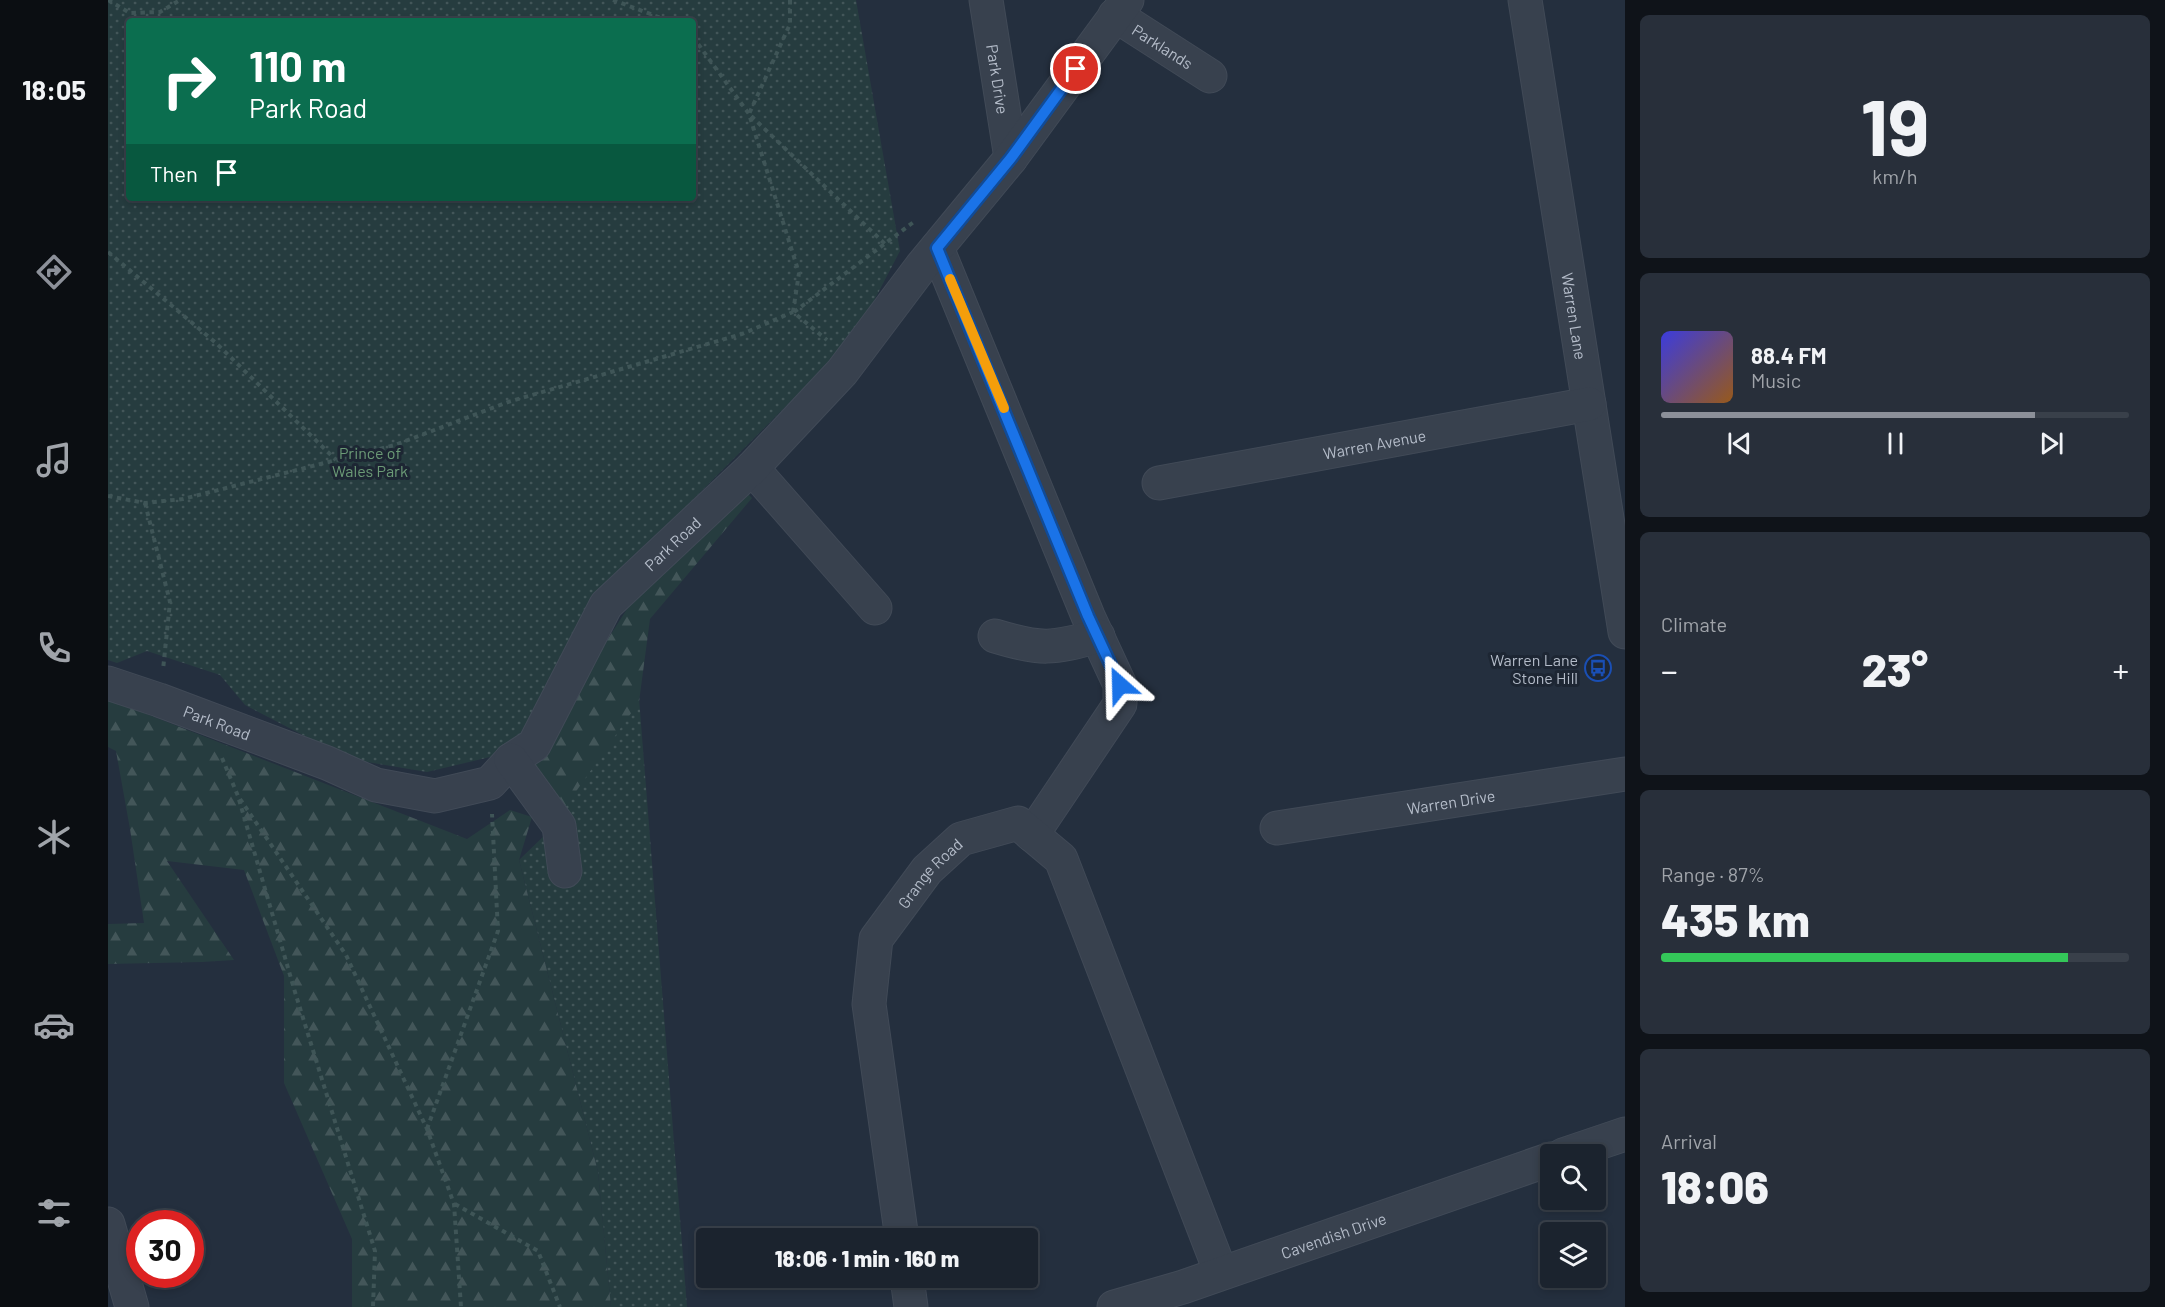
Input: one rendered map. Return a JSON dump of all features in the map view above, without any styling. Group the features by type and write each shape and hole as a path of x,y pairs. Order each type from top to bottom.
{"street":[{"name":"Park Drive","path":"986,0 1011,158"},
{"name":"Warren Lane","path":"1525,0 1589,404 1620,562 1625,632"},
{"name":"Park Road","path":"108,683 327,763 376,785 435,796 501,772 534,745 606,605 752,468 842,372 937,248 1011,158 1121,8"},
{"name":"Parklands","path":"1121,8 1210,76"},
{"path":"937,248 1120,685 1120,704 1032,835"},
{"name":"Warren Avenue","path":"1159,483 1589,404"},
{"path":"752,468 875,608"},
{"path":"995,636 1038,648 1060,646 1098,636"},
{"path":"501,772 560,826 565,871"},
{"name":"Warren Drive","path":"1277,828 1625,774"},
{"name":"Grange Road","path":"900,1228 869,1004 876,939 927,870 961,839 1018,823 1061,859 1221,1273"},
{"path":"1595,1144 1625,1134"},
{"name":"Cavendish Drive","path":"1114,1307 1186,1297 1221,1273 1540,1163"},
{"path":"108,1224 132,1307"},
{"path":"908,1288 911,1307"}],"path":[{"path":"108,0 130,13 160,12 180,0"},
{"path":"613,0 661,18"},
{"path":"790,0 790,24 748,114 798,273 793,312"},
{"path":"696,41 748,114 885,244"},
{"path":"108,496 145,503 183,499 337,460 395,445 508,402 742,334 793,312 920,218"},
{"path":"108,252 216,343 337,460"},
{"path":"793,312 832,344"},
{"path":"145,503 170,602 159,700"},
{"path":"205,717 238,796 295,992 375,1251 373,1307"},
{"path":"427,1130 498,931 501,772"},
{"path":"238,796 346,955 427,1130 454,1204 461,1307"},
{"path":"454,1204 538,1251 560,1307"}],"green space":[{"name":"Prince of Wales Park","path":"108,0 856,0 900,251 855,337 595,598 520,750 427,772 349,759 245,705 220,675 147,651 117,663 108,660"},
{"path":"743,489 752,498 650,619 639,702 558,817 530,773 590,667 641,587"},
{"path":"639,698 687,1307 611,1307 598,1172 519,860 547,833"},
{"path":"108,699 467,839 510,810 532,817 519,860 598,1172 611,1307 352,1307 352,1239 284,1083 284,976 244,870 167,861 234,960 108,964 108,924 144,923 116,751 108,747"}],"slow traffic":[{"path":"950,279 1004,408"}],"place":[{"name":"Warren Lane Stone Hill","path":"1598,668"}],"route":[{"path":"1076,69 1011,158 937,248 1088,616 1120,685"}]}
